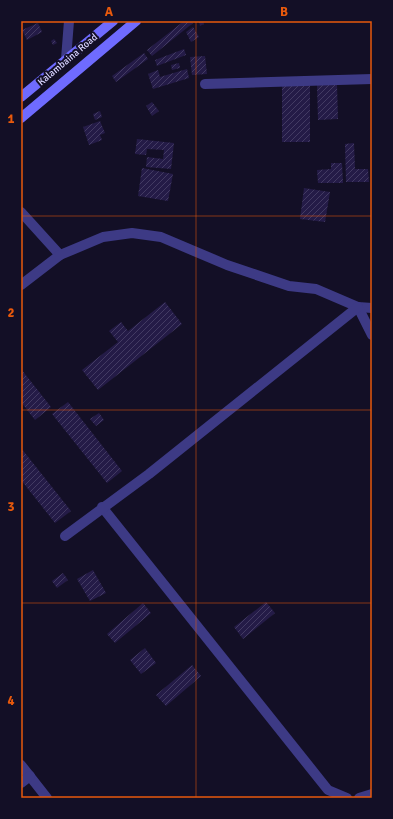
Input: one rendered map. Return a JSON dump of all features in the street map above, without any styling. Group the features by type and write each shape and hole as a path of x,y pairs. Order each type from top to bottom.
{"main road":[{"name":"Kalambaina Road","path":"21,97 66,58 113,21"},
{"path":"21,118 136,21"}],"street":[{"path":"66,58 69,21"},
{"path":"205,84 372,79"},
{"path":"21,212 60,255"},
{"path":"21,285 60,255 103,237 132,233 161,237 227,265 289,286 316,289 358,308 372,308"},
{"path":"358,308 372,335"},
{"path":"65,536 102,507 149,474 358,308"},
{"path":"102,507 328,790 347,798"},
{"path":"21,765 46,798"},
{"path":"21,782 30,776"},
{"path":"359,798 372,794"}],"building":[{"path":"184,21 191,21 193,23 152,56 147,50"},
{"path":"199,21 203,21 204,24 200,26"},
{"path":"38,23 42,32 27,40 22,30"},
{"path":"193,27 199,37 191,42 186,32"},
{"path":"54,39 57,43 53,45 51,41"},
{"path":"184,49 186,55 157,66 155,60"},
{"path":"144,53 148,59 116,82 112,76"},
{"path":"205,56 207,74 192,75 190,57"},
{"path":"179,63 180,68 172,70 171,65"},
{"path":"187,69 189,78 153,89 148,74 158,70 160,77"},
{"path":"310,84 310,142 282,142 282,85"},
{"path":"317,85 337,85 338,119 318,120"},
{"path":"152,102 159,111 152,116 146,106"},
{"path":"100,111 102,117 95,120 93,114"},
{"path":"100,121 105,133 100,135 102,140 89,145 83,127"},
{"path":"137,139 174,143 171,169 146,167 147,157 163,159 164,150 147,149 146,155 135,154"},
{"path":"354,143 355,169 368,169 369,182 346,182 345,144"},
{"path":"331,163 342,163 343,183 318,183 317,170 331,169"},
{"path":"142,168 173,174 168,201 138,196"},
{"path":"304,188 330,192 325,222 300,219"},
{"path":"165,302 182,324 98,390 82,370 118,342 109,331 121,322 128,331"},
{"path":"21,369 51,407 35,420 21,402"},
{"path":"68,402 122,471 107,483 52,414"},
{"path":"99,413 104,420 96,426 90,419"},
{"path":"21,448 71,511 55,523 21,480"},
{"path":"93,570 106,593 90,601 77,579"},
{"path":"63,573 68,580 57,588 52,581"},
{"path":"266,602 275,613 243,639 234,627"},
{"path":"143,603 151,613 115,643 107,634"},
{"path":"145,648 156,663 141,674 130,660"},
{"path":"192,665 201,676 166,706 156,695"}]}
